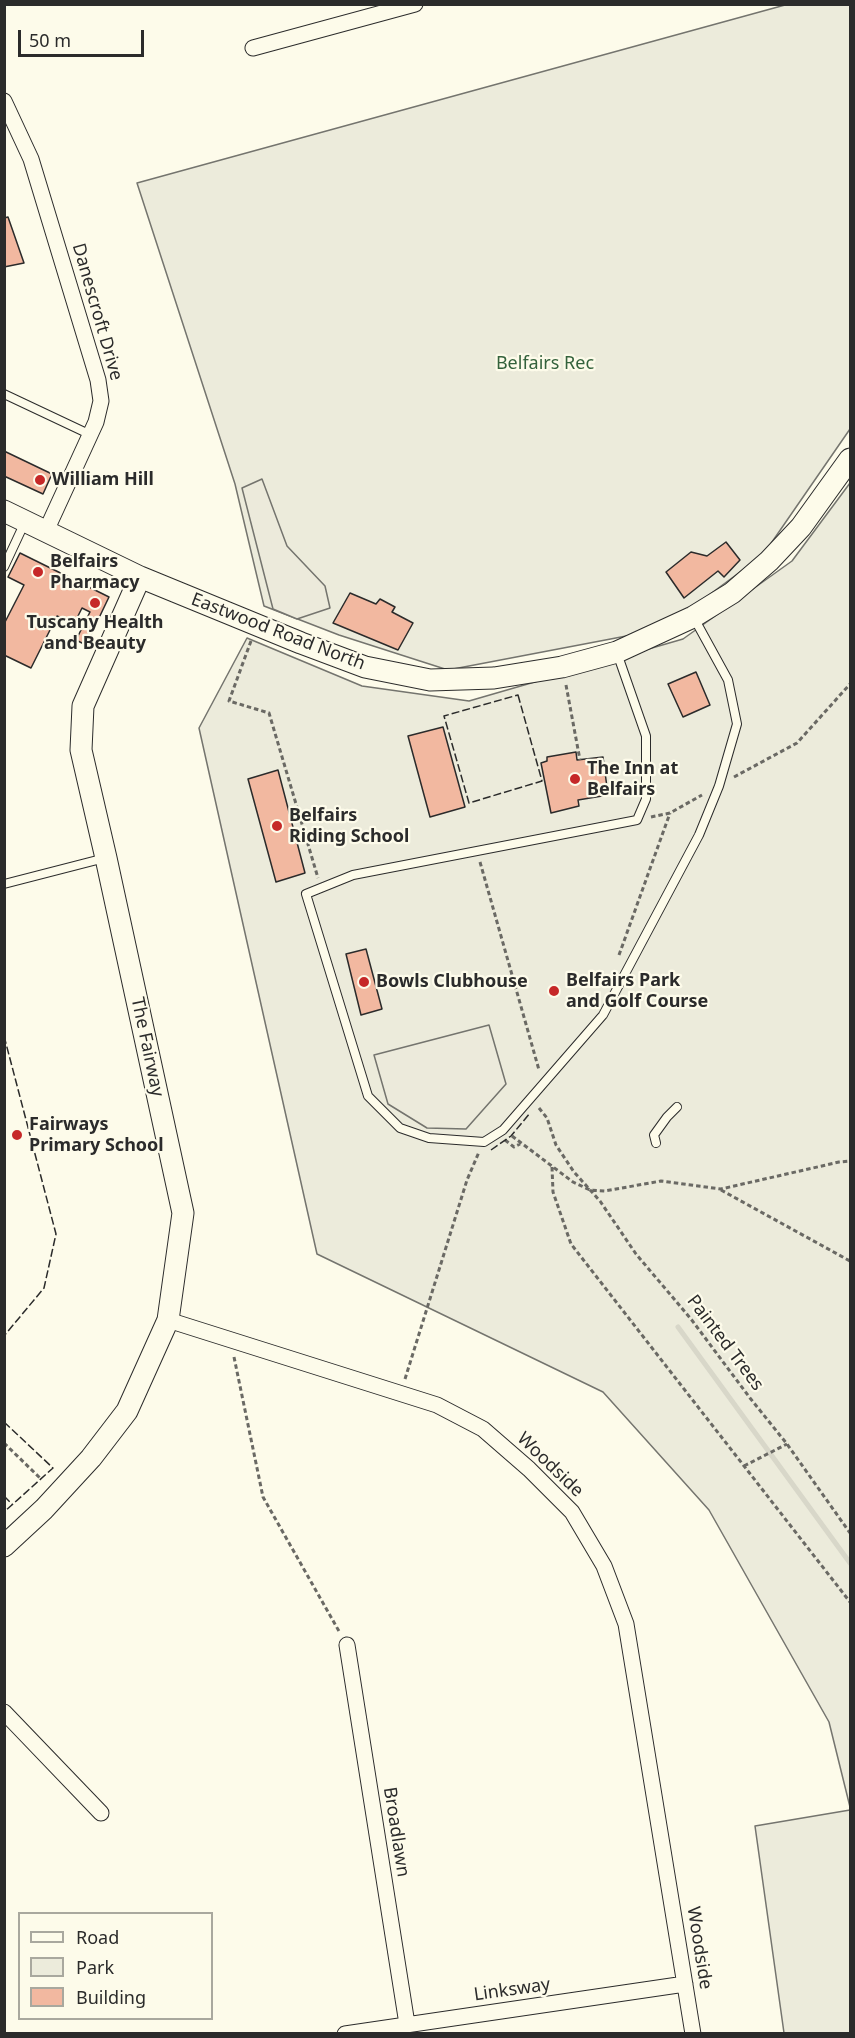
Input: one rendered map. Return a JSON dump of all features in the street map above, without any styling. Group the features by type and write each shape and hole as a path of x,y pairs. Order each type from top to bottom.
{"street":[{"path":"253,48 415,4"},
{"name":"Danescroft Drive","path":"4,101 31,159 98,380 101,401 91,435 46,531"},
{"name":"Eastwood Road North","path":"4,511 140,578 365,667 430,680 494,678 562,667 617,652 693,618 732,593 769,561 801,527 850,459"},
{"name":"The Fairway","path":"4,1546 44,1509 91,1458 127,1411 168,1320 183,1213 81,750 83,706 140,578"},
{"name":"Woodside","path":"168,1320 437,1405 483,1429 529,1469 572,1512 604,1566 626,1624 693,2034"},
{"name":"Broadlawn","path":"347,1645 407,2025"},
{"path":"4,1712 101,1813"},
{"name":"Linksway","path":"345,2034 685,1984"}],"lane":[{"path":"4,394 91,435"},
{"path":"4,567 25,521"},
{"path":"617,652 646,736 646,799 637,820 353,875 306,894 368,1096 400,1128 429,1138 484,1142 503,1130 603,1015 699,835 719,786 737,723 728,680 693,618"},
{"path":"4,884 106,858"},
{"path":"656,1143 654,1135 677,1107"}],"path":[{"path":"257,625 229,701 269,713 321,888"},
{"path":"562,667 580,760"},
{"path":"637,820 670,813 797,743 850,684"},
{"path":"616,965 670,813"},
{"path":"476,851 543,1083"},
{"name":"Painted Trees","path":"531,1097 547,1118 556,1145 574,1172 600,1201 636,1254 691,1319 787,1444 850,1533"},
{"path":"503,1130 573,1182 590,1190 604,1191 661,1181 721,1190 850,1261"},
{"path":"400,1394 467,1180 484,1142"},
{"path":"721,1190 850,1161"},
{"path":"552,1167 553,1192 571,1244 850,1602"},
{"path":"230,1340 263,1497 347,1645"},
{"path":"4,1443 41,1479"},
{"path":"744,1466 787,1444"}],"green space":[{"name":"Belfairs Rec","path":"785,5 850,5 850,429 763,555 663,629 448,670 339,635 264,606 235,484 137,183"},
{"name":"Belfairs Park and Golf Course","path":"850,483 850,1807 829,1722 709,1510 603,1392 317,1254 199,728 247,638 362,686 469,701 683,639 792,561"},
{"path":"850,1810 850,2033 784,2033 755,1826"}],"shaded area":[{"path":"262,479 287,546 325,586 330,608 297,619 273,609 242,488"},
{"path":"489,1025 506,1084 466,1129 427,1128 388,1104 374,1055"}],"building":[{"path":"8,217 24,263 4,267 4,218"},
{"path":"4,451 52,474 43,494 4,476"},
{"path":"726,542 740,560 724,577 718,571 684,598 666,572 691,552 707,556"},
{"path":"20,553 109,597 86,645 76,640 90,612 82,608 74,624 57,616 31,668 4,655 4,624 24,585 8,577"},
{"path":"350,593 376,604 380,599 395,607 392,612 413,623 398,650 333,623"},
{"path":"696,672 710,705 683,717 668,684"},
{"path":"443,727 465,807 430,817 408,736"},
{"name":"The Inn at Belfairs","path":"576,752 577,760 603,757 608,795 578,800 579,806 551,813 541,763 547,761 547,757"},
{"name":"Belfairs Riding School","path":"278,770 305,873 276,882 248,779"},
{"name":"Bowls Clubhouse","path":"366,949 382,1009 361,1015 346,954"}],"waterway":[{"path":"678,1327 850,1563"}],"fence":[{"path":"518,695 542,781 469,803 444,716 518,695"},
{"path":"4,1036 56,1234 44,1288 4,1336"},
{"path":"491,1150 511,1136 530,1113"},
{"path":"4,1422 53,1468 4,1512"},
{"path":"4,1496 13,1505"}],"place":[{"name":"William Hill","path":"40,480"},
{"name":"Belfairs Pharmacy","path":"38,572"},
{"name":"Tuscany Health and Beauty","path":"95,603"},
{"name":"The Inn at Belfairs","path":"575,779"},
{"name":"Belfairs Riding School","path":"277,826"},
{"name":"Bowls Clubhouse","path":"364,982"},
{"name":"Belfairs Park and Golf Course","path":"554,991"},
{"name":"Fairways Primary School","path":"17,1135"}]}
